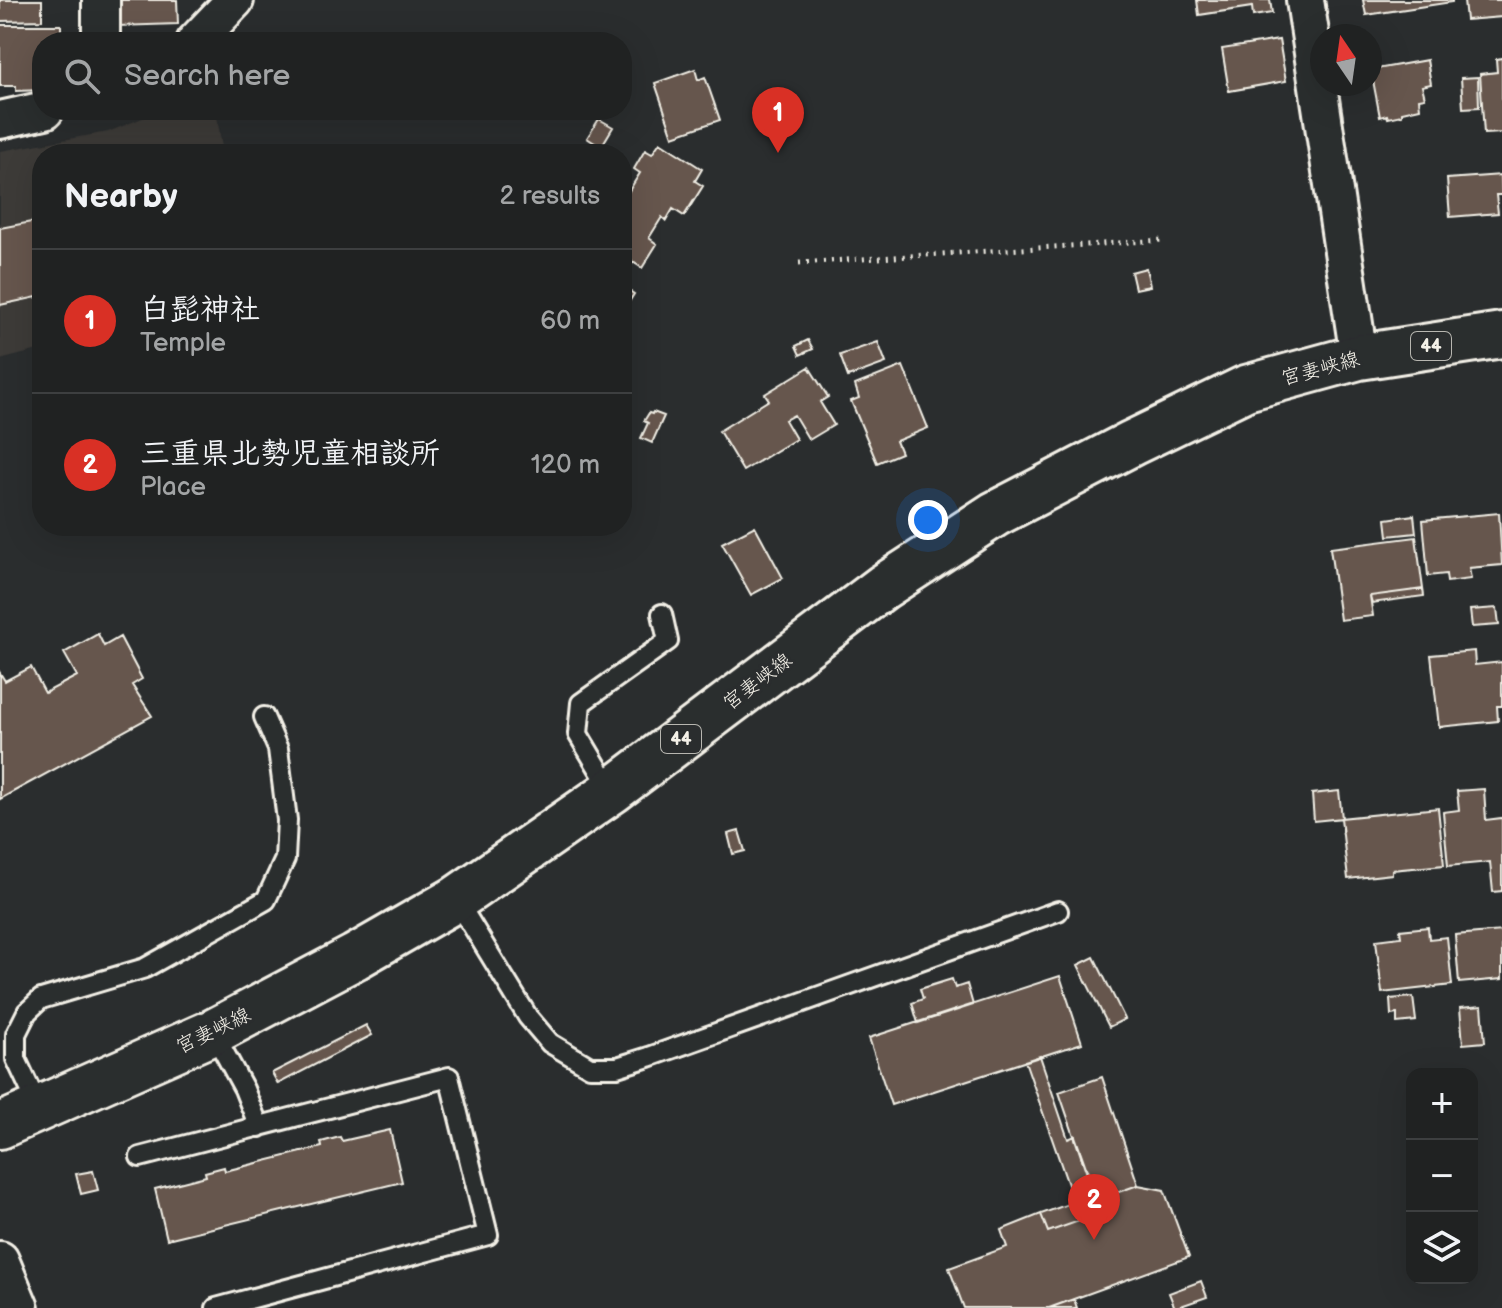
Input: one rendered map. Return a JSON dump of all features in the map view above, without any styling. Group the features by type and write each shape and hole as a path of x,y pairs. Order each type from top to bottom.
{"main road":[{"name":"宮妻峡線","path":"0,1126 213,1032 456,899 612,791 883,587 995,514 1246,388 1359,357 1502,335"}],"street":[{"path":"101,0 101,32"},
{"path":"194,0 194,32"},
{"path":"204,32 235,0"},
{"path":"1305,0 1359,357"},
{"path":"0,120 32,113"},
{"path":"0,1260 20,1308"}],"lane":[{"path":"612,791 578,734 581,703 668,641 662,614"},
{"path":"39,1108 16,1059 16,1034 27,1012 41,999 145,968 266,900 285,859 287,820 278,749 264,717"},
{"path":"456,899 528,1017 550,1043 590,1067 617,1067 649,1057 1058,911"},
{"path":"213,1032 244,1089 259,1127"},
{"path":"140,1157 449,1077 488,1235 216,1308"}],"path":[{"path":"799,263 1164,240"}],"shaded area":[{"path":"137,120 218,120 221,144 40,144 108,132"},
{"path":"32,145 32,352 0,360 0,151"}],"building":[{"path":"0,0 42,0 42,20 0,21"},
{"path":"116,0 177,0 178,24 117,26"},
{"path":"1197,0 1270,0 1272,13 1253,16 1252,7 1199,15"},
{"path":"1363,0 1452,0 1452,2 1366,15"},
{"path":"1464,0 1502,0 1502,17 1466,20"},
{"path":"0,25 61,25 61,32 32,32 32,90 16,91 16,86 0,86"},
{"path":"1279,40 1286,81 1229,91 1222,49"},
{"path":"1502,58 1502,133 1484,134 1480,74 1497,72 1496,59"},
{"path":"1427,60 1431,84 1422,86 1425,98 1419,99 1420,108 1402,112 1402,115 1380,117 1376,96 1382,96 1382,68"},
{"path":"695,69 698,80 705,77 720,120 673,136 655,83"},
{"path":"1478,77 1479,107 1463,108 1461,78"},
{"path":"598,120 613,127 603,144 587,138"},
{"path":"660,142 702,169 695,181 703,186 684,216 673,209 666,221 662,217 649,238 657,244 642,268 632,264 632,186 640,173 634,169 645,150 652,154"},
{"path":"1501,175 1502,195 1496,195 1498,213 1450,217 1447,179"},
{"path":"32,222 32,298 0,305 0,228"},
{"path":"1146,268 1150,286 1135,289 1131,272"},
{"path":"808,340 813,349 800,355 796,346"},
{"path":"878,342 886,363 848,377 840,355"},
{"path":"903,366 928,428 896,441 901,453 877,463 851,401 859,398 855,385"},
{"path":"809,367 828,397 820,402 834,425 809,440 794,415 785,420 796,439 743,471 719,431 769,400 765,394"},
{"path":"653,412 664,416 652,443 641,438 648,423 644,421"},
{"path":"1499,513 1502,565 1469,568 1471,579 1447,582 1446,574 1428,576 1423,520"},
{"path":"1414,515 1416,533 1388,536 1386,519"},
{"path":"755,526 783,578 751,595 722,543"},
{"path":"1416,537 1423,589 1370,596 1373,616 1340,620 1330,548"},
{"path":"1423,589 1424,596 1372,603 1370,596"},
{"path":"1497,608 1499,625 1472,627 1470,610"},
{"path":"98,634 104,646 120,637 142,679 132,685 152,716 0,799 0,673 5,681 31,667 45,693 77,676 64,653"},
{"path":"1474,651 1475,665 1502,662 1502,706 1497,706 1498,721 1439,727 1431,655"},
{"path":"1484,789 1486,820 1502,818 1502,891 1493,892 1490,862 1448,866 1443,812 1459,810 1457,791"},
{"path":"1339,791 1342,818 1314,821 1312,794"},
{"path":"1438,808 1444,865 1392,870 1392,874 1348,879 1341,818"},
{"path":"739,831 745,851 733,854 728,834"},
{"path":"1428,927 1429,939 1447,937 1452,985 1382,993 1376,940 1401,937 1400,930"},
{"path":"1502,931 1502,979 1459,983 1455,935"},
{"path":"1094,957 1125,1019 1109,1027 1078,965"},
{"path":"1060,976 1082,1043 891,1105 869,1038"},
{"path":"952,979 955,988 967,984 973,1005 918,1023 912,1003 923,999 920,989"},
{"path":"1413,997 1416,1021 1397,1023 1397,1014 1391,1015 1390,999"},
{"path":"1482,1006 1485,1042 1463,1044 1460,1008"},
{"path":"366,1025 372,1035 278,1084 272,1073"},
{"path":"1040,1056 1068,1139 1075,1136 1102,1213 1048,1232 1041,1214 1074,1202 1025,1061"},
{"path":"1102,1077 1138,1185 1096,1200 1059,1092"},
{"path":"390,1130 402,1182 167,1239 155,1189 206,1176 205,1172 224,1167 225,1171 322,1147 321,1142 340,1137 342,1141"},
{"path":"93,1171 98,1190 81,1194 76,1174"},
{"path":"1138,1185 1164,1190 1189,1257 1049,1308 964,1308 949,1268 1007,1247 1001,1230 1041,1214 1048,1232 1102,1213 1096,1200"},
{"path":"1201,1281 1207,1297 1175,1308 1169,1293"},
{"path":"1074,1299 1077,1308 1049,1308"}],"place":[{"name":"白髭神社","path":"778,153"},
{"name":"三重県北勢児童相談所","path":"1094,1240"}]}
